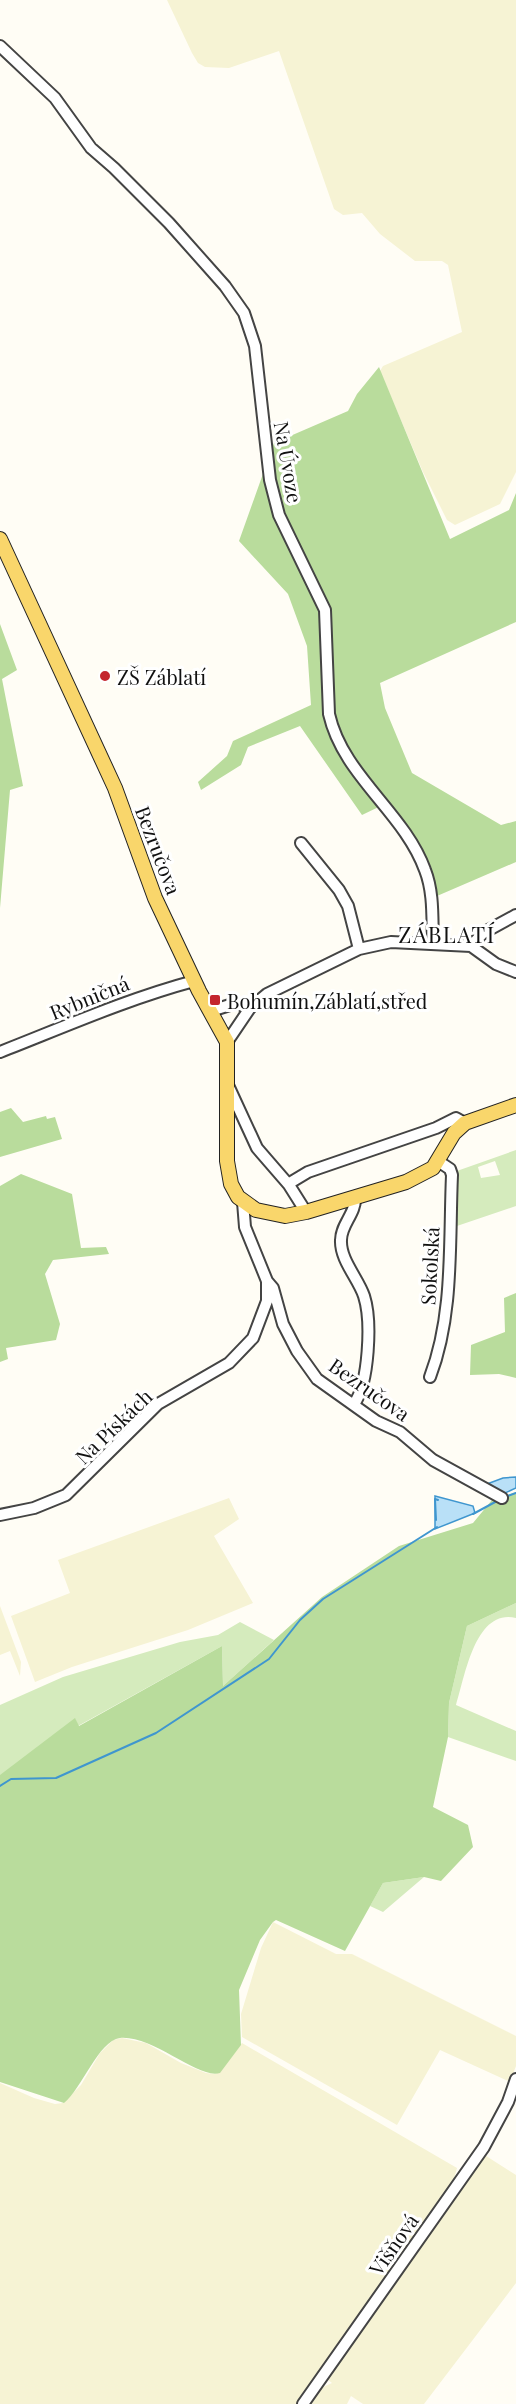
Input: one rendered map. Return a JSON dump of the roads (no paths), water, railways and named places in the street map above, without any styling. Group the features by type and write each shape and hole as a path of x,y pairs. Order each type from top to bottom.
{"main road":[{"name":"Bezručova","path":"0,539 115,788 144,871 194,981 227,1042 227,1161 231,1184 243,1202"},
{"path":"243,1202 270,1215 306,1212 413,1179 429,1171 438,1161 454,1133 465,1123 516,1105"}],"street":[{"name":"Na Úvoze","path":"0,46 48,90 91,148 169,223 225,286 244,313 255,346 270,480 279,515 325,610 329,714 332,727 342,751 420,858 430,884 433,942"},
{"path":"301,843 339,890 348,906 359,949"},
{"path":"471,946 483,933 516,915"},
{"path":"227,1042 250,1008 277,987 359,949 383,943 433,942 471,946 496,964 515,973"},
{"name":"Rybničná","path":"0,1052 105,1009 194,981"},
{"path":"211,1011 237,1003 250,1008"},
{"path":"226,1082 257,1148 288,1184 306,1212"},
{"path":"288,1184 308,1173 436,1128 444,1122 456,1118 465,1123"},
{"name":"Sokolská","path":"430,1377 441,1348 444,1328 450,1242 452,1175 450,1169 438,1161"},
{"path":"354,1404 361,1394 364,1382 368,1316 364,1295 343,1253 341,1240 355,1208 355,1197"},
{"name":"Bezručova","path":"243,1202 245,1227 267,1281 273,1288 284,1324 297,1351 317,1378 376,1421 400,1432 434,1460 502,1498"},
{"name":"Na Pískách","path":"0,1515 41,1505 66,1495 158,1404 229,1363 253,1338 267,1301 267,1281"},
{"name":"Višňová","path":"303,2404 512,2105 516,2079"}],"water":[{"path":"516,1477 516,1488 503,1494 487,1484 503,1478"},
{"path":"435,1496 473,1506 475,1513 435,1529"}],"waterway":[{"path":"505,1497 516,1493"},
{"path":"436,1520 435,1499 438,1500"},
{"path":"473,1514 497,1501"},
{"path":"0,1786 11,1779 56,1778 156,1733 269,1659 300,1620 323,1599 437,1527"}],"place":[{"name":"ZŠ Záblatí","path":"105,676"},
{"name":"Bohumín,Záblatí,střed","path":"215,1000"}],"district":[{"name":"ZÁBLATÍ","path":"447,934"}]}
